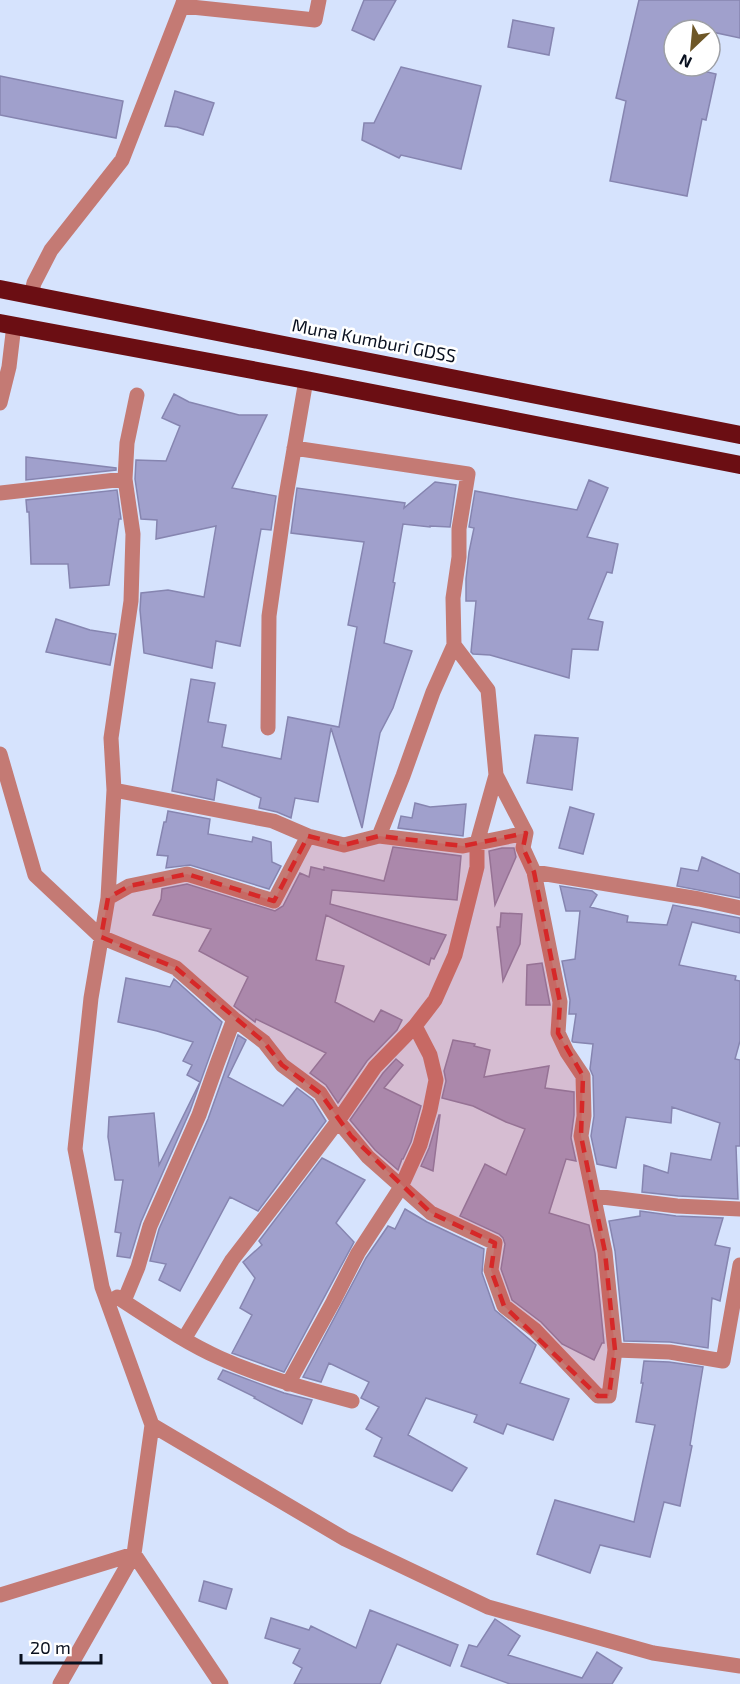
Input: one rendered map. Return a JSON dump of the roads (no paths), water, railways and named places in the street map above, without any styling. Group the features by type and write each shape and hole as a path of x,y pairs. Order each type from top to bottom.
{"highway":[{"name":"Muna Kumburi GDSS","path":"0,289 740,435"},
{"path":"7,324 740,465"}],"street":[{"path":"31,295 51,250 122,160 183,3 315,20 318,0"},
{"path":"0,403 9,367 7,324"},
{"path":"268,728 269,616 306,380"},
{"path":"60,1684 134,1554 152,1425 102,1287 75,1149 91,998 108,898 114,790 111,738 131,590 133,534 125,479 127,443 136,395"},
{"path":"294,448 468,474 459,529 459,557 453,598 454,645 432,692 379,836"},
{"path":"0,493 125,479"},
{"path":"184,1340 232,1260 339,1120 375,1067 415,1026 435,1000 455,955 477,867 477,843 496,775 488,690 454,645"},
{"path":"0,754 35,875 101,937 176,968 264,1042 282,1065 320,1093 368,1157 431,1213 495,1243 491,1270 504,1306 535,1330 598,1396 609,1396 615,1350 605,1252 581,1136 584,1116 583,1076 558,1033 560,1002 534,872 524,848 526,833 496,775"},
{"path":"114,790 273,821 308,836 344,845 379,836 463,846 526,833"},
{"path":"108,898 129,886 187,874 274,901 308,836"},
{"path":"534,872 740,908"},
{"path":"124,1301 138,1267 150,1226 200,1115 234,1019"},
{"path":"288,1384 358,1253 401,1187 420,1144 436,1080 430,1055 415,1026"},
{"path":"594,1196 677,1206 740,1209"},
{"path":"615,1350 670,1352 723,1360 740,1265"},
{"path":"102,1287 184,1340 220,1358 288,1384 352,1401"},
{"path":"152,1425 345,1539 488,1607 653,1653 740,1666"},
{"path":"0,1595 134,1554"},
{"path":"134,1554 221,1684"}]}
